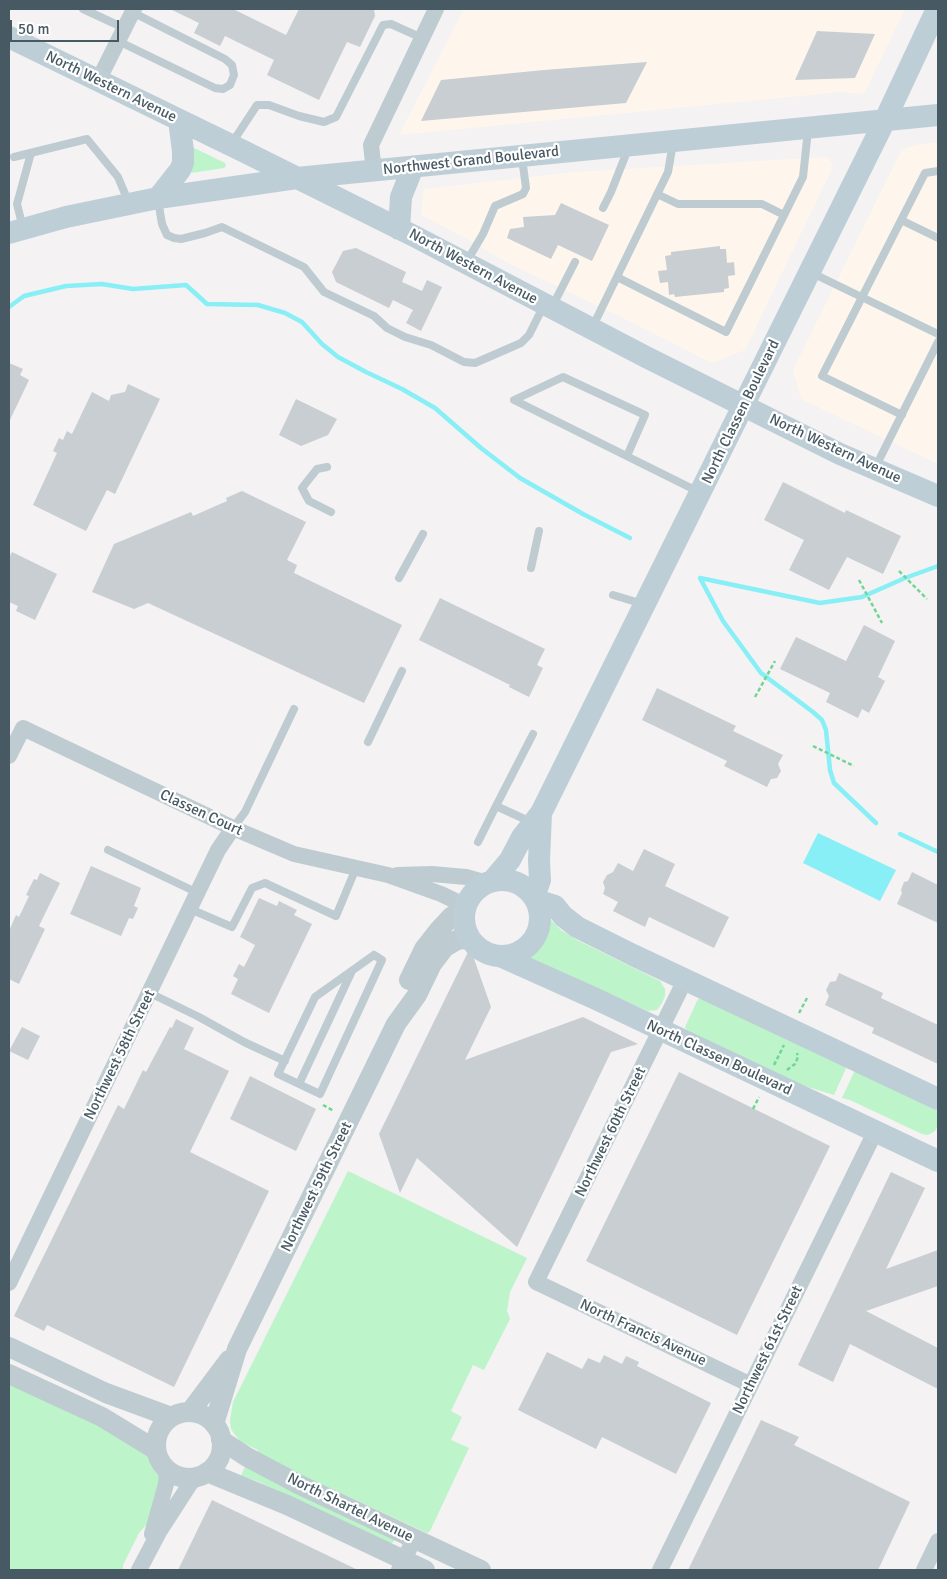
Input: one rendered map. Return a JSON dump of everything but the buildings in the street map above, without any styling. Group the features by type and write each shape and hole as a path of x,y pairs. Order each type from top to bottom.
{"main road":[{"name":"North Classen Boulevard","path":"466,907 475,891 490,882 510,860 522,838 537,818 701,493 885,120 937,9"},
{"name":"North Western Avenue","path":"9,37 399,229 840,454 938,496"},
{"name":"Northwest Grand Boulevard","path":"16,231 66,217 158,198 297,178 938,115"},
{"path":"158,198 180,170 182,163 184,151 179,120"},
{"path":"399,229 401,197 413,167"},
{"name":"North Classen Boulevard","path":"500,956 510,956 528,946 539,930 540,910 535,898 540,880 537,818"},
{"path":"490,882 514,881 522,885 535,898 555,906 563,916 577,927 938,1099"},
{"path":"466,907 464,924 470,938"},
{"name":"North Classen Boulevard","path":"470,938 482,951 500,956 596,999 938,1160"}],"street":[{"path":"374,171 371,145 436,9"},
{"path":"98,81 133,11"},
{"name":"Classen Court","path":"9,756 22,728 233,828 294,854 388,875 441,894 466,907"},
{"name":"Northwest 58th Street","path":"9,1283 218,850 233,828"},
{"name":"Classen Court","path":"388,875 432,874 490,882"},
{"name":"Northwest 59th Street","path":"396,1024 403,994 424,949 450,917 466,907"},
{"name":"Northwest 59th Street","path":"217,1432 237,1349 396,1024 417,996 432,964 445,946 457,940 470,938"},
{"name":"Northwest 60th Street","path":"536,1282 685,980"},
{"name":"Northwest 61st Street","path":"660,1570 876,1130"},
{"name":"North Francis Avenue","path":"536,1282 751,1385"},
{"name":"North Shartel Avenue","path":"9,1347 106,1393 180,1415 199,1414 207,1418 217,1432 247,1457 298,1484 481,1570"},
{"name":"Northwest 59th Street","path":"180,1415 237,1349"},
{"path":"9,1374 102,1417 156,1450"},
{"path":"141,1565 166,1484 167,1470 158,1457 156,1440 164,1423 180,1415"},
{"path":"141,1565 179,1500 201,1475 214,1466 221,1450 217,1432"},
{"name":"North Shartel Avenue","path":"167,1470 181,1477 201,1475 287,1505 401,1565 425,1570"},
{"path":"401,1565 414,1538"},
{"path":"924,1570 938,1541"}],"lane":[{"path":"82,9 96,11 121,35 215,88 223,89 230,85 234,75 232,64 133,11"},
{"path":"231,145 257,105 269,105 299,116 324,122 336,117 383,24 391,24 422,38"},
{"path":"617,277 726,332 803,177 809,128"},
{"path":"14,157 87,139 118,177 129,204"},
{"path":"592,329 668,172 673,141"},
{"path":"603,208 630,145"},
{"path":"16,231 17,204 32,153"},
{"path":"466,263 483,234 495,206 523,194 526,188 521,156"},
{"path":"902,415 822,376 925,173 938,171"},
{"path":"657,194 678,204 762,204 784,215"},
{"path":"158,198 162,224 167,235 181,239 222,227 304,267 324,292 374,316 387,328 404,337 431,345 464,362 474,363 521,343 529,335 548,306 574,262"},
{"path":"901,220 938,238"},
{"path":"810,272 938,334"},
{"path":"875,469 938,342"},
{"path":"627,456 645,415 563,378 514,400 701,493"},
{"path":"327,467 316,469 302,488 309,501 331,512"},
{"path":"531,568 539,531"},
{"path":"399,578 423,534"},
{"path":"613,595 645,605"},
{"path":"368,742 402,671"},
{"path":"233,828 245,812 294,709"},
{"path":"478,842 533,734"},
{"path":"496,806 537,818"},
{"path":"108,850 198,893"},
{"path":"190,909 232,927 252,888 265,883 336,916 356,868"},
{"path":"374,955 382,960 320,1094 278,1074 315,997 352,971 374,955"},
{"path":"299,1084 352,971"},
{"path":"150,993 285,1061"}],"path":[{"path":"898,571 927,599"},
{"path":"859,580 882,623"},
{"path":"755,696 775,661"},
{"path":"813,746 854,766"},
{"path":"798,1017 807,998"},
{"path":"778,1070 773,1067 785,1042 791,1045"},
{"path":"784,1070 793,1067 795,1064 798,1058 796,1050"},
{"path":"323,1105 334,1111"}],"shaded area":[{"path":"464,9 905,9 864,94 841,92 399,135"},
{"path":"938,142 938,464 801,399 793,370 899,155 905,148"},
{"path":"827,157 832,163 831,171 745,350 712,363 504,261 421,215 424,189 575,172"}],"green space":[{"path":"192,147 225,163 226,166 224,168 191,173"},
{"path":"547,916 561,930 577,940 660,981 665,989 665,996 657,1010 648,1011 527,957 543,937 547,925"},
{"path":"698,999 702,999 847,1066 834,1095 792,1082 687,1030 685,1027"},
{"path":"855,1070 933,1107 938,1112 938,1126 935,1131 928,1135 922,1134 842,1098"},
{"path":"348,1171 527,1258 510,1292 507,1311 510,1319 484,1370 473,1365 451,1411 462,1417 451,1440 469,1448 430,1531 427,1533 256,1454 258,1450 241,1442 231,1429 230,1420 233,1402"},
{"path":"9,1384 142,1446 151,1458 153,1465 161,1476 148,1523 139,1533 123,1565 123,1570 9,1570"},
{"path":"246,1464 394,1538 394,1541 389,1543 257,1481 241,1476"}],"water":[{"path":"818,833 896,870 880,901 803,863"}],"waterway":[{"path":"9,307 24,296 66,286 102,284 133,289 186,285 207,304 258,305 285,313 302,322 322,344 338,357 435,408 481,448 520,478 630,538"},
{"path":"700,578 820,603 862,597 938,566"},
{"path":"700,578 723,621 761,673 822,720 826,730 830,770 834,783 876,823"},
{"path":"900,834 938,852"}]}
